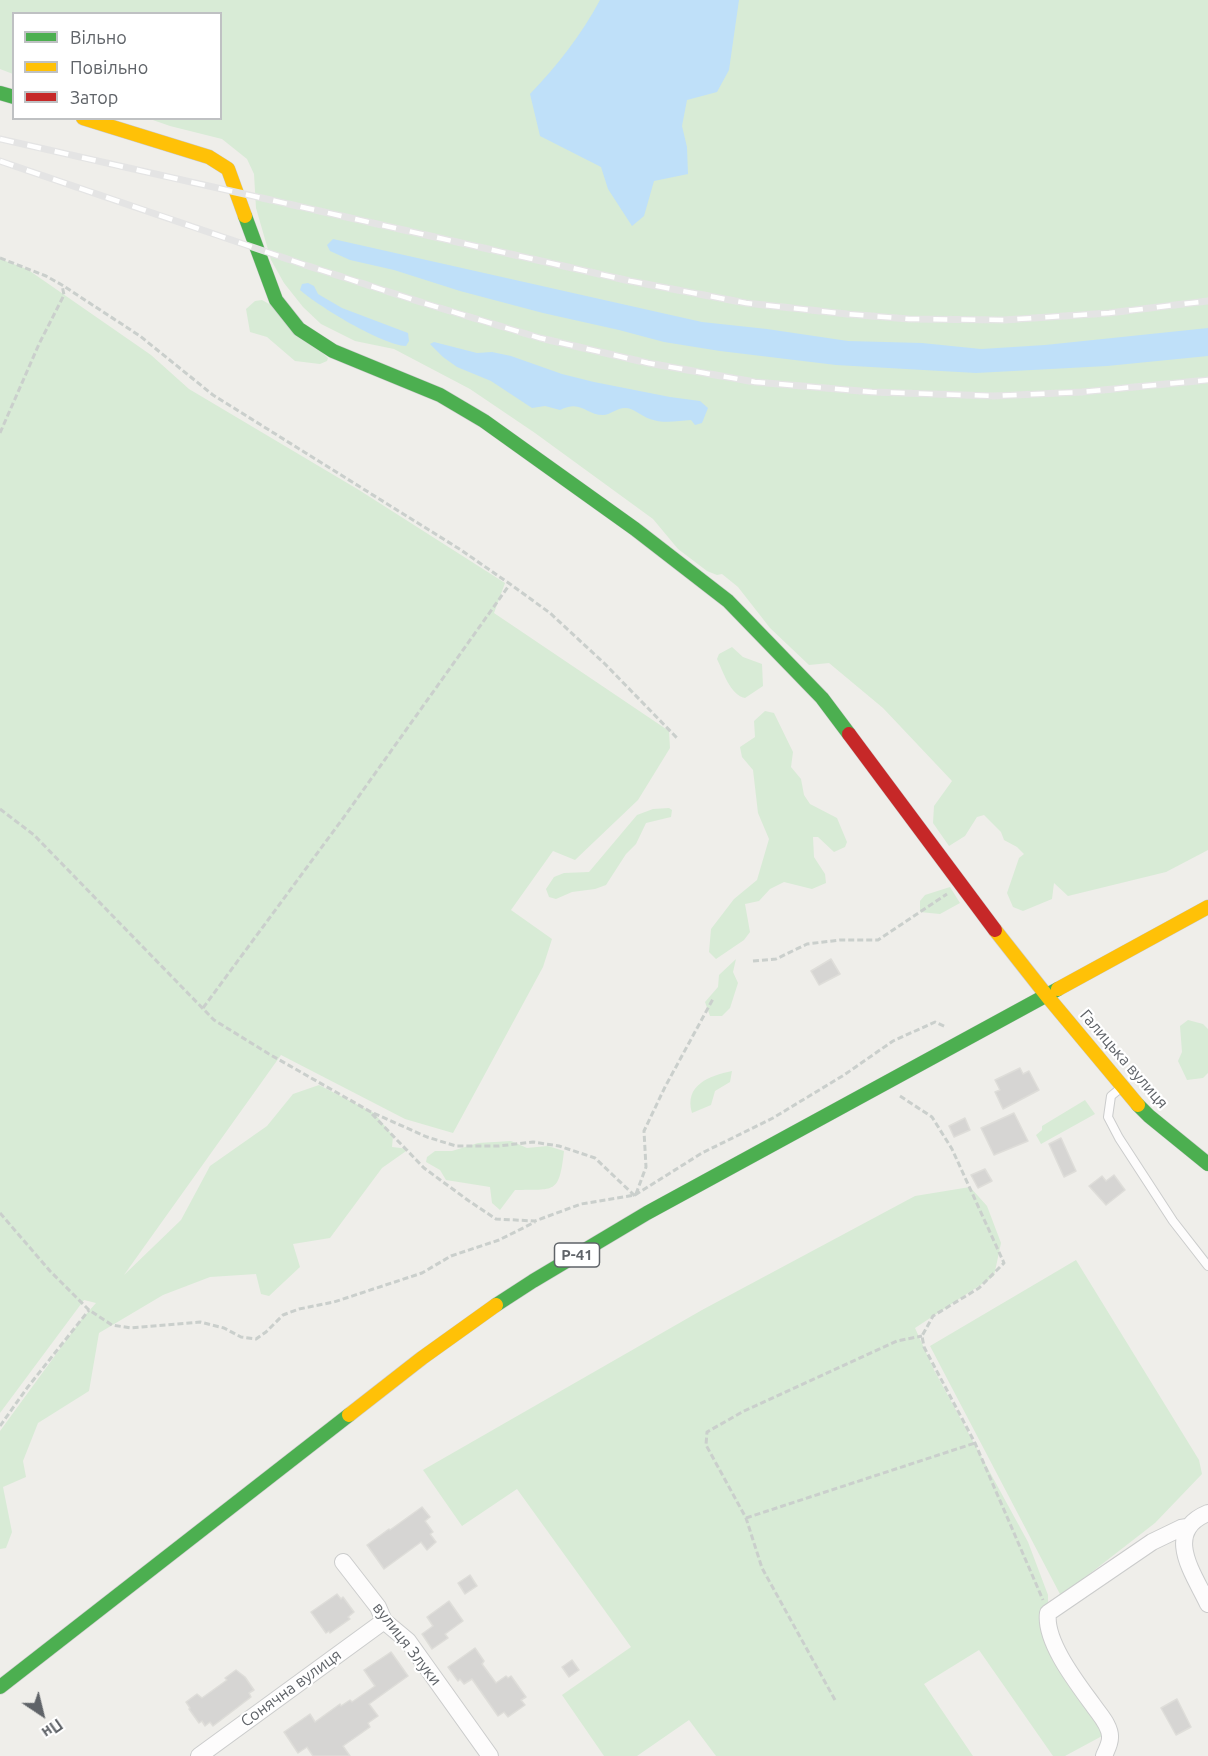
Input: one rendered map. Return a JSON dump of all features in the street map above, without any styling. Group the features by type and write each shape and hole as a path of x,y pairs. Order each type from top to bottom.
{"main road":[{"name":"Галицька вулиця","path":"89,120 209,157 228,169 276,300 299,329 333,351 440,395 484,421 635,529 728,601 822,698 962,887 1122,1087 1149,1116 1208,1164"},
{"name":"Р-41","path":"0,1687 422,1358 533,1281 647,1213 1208,907"}],"street":[{"path":"1104,1756 1111,1737 1105,1722 1075,1680 1055,1645 1047,1620 1048,1613 1152,1542 1187,1527 1208,1513"},
{"path":"1187,1527 1183,1541 1185,1555 1208,1604"},
{"name":"вулиця Злуки","path":"343,1562 378,1607 384,1621 408,1641 490,1756"},
{"name":"Сонячна вулиця","path":"198,1756 384,1621"}],"lane":[{"path":"1122,1087 1111,1096 1108,1117 1136,1167 1173,1221 1208,1266"}],"path":[{"path":"0,258 46,276 62,285 140,336 213,395 461,550 510,584 550,613 605,664 678,739"},
{"path":"0,433 39,345 64,296 62,285"},
{"path":"203,1008 344,817 510,584"},
{"path":"0,809 33,836 214,1020 371,1112 427,1137 456,1146 499,1146 533,1142 559,1146 595,1158 635,1195 647,1213"},
{"path":"753,961 776,959 807,944 840,940 878,940 940,898 962,887"},
{"path":"635,1195 646,1167 644,1131 714,997"},
{"path":"0,1213 50,1271 89,1310 112,1325 131,1328 200,1322 224,1328 240,1337 256,1339 283,1315 299,1309 334,1302 422,1273 451,1256 499,1240 535,1221 581,1204 635,1195 702,1153 773,1118 844,1075 893,1041 935,1022 972,1036"},
{"path":"892,1080 900,1097 932,1117 952,1149 1004,1263 979,1288 933,1316 922,1336 924,1347 975,1443 1035,1578 1048,1613"},
{"path":"371,1112 424,1168 496,1219 535,1221"},
{"path":"0,1426 89,1310"},
{"path":"836,1700 762,1568 746,1518 706,1445 707,1432 744,1411 897,1341 922,1336"},
{"path":"746,1518 975,1443"}],"green space":[{"path":"0,0 1208,0 1208,850 1166,872 1068,896 1054,883 1052,899 1023,911 1013,907 1007,893 1019,858 1024,854 1004,840 1001,832 984,815 977,817 965,836 949,846 933,823 934,806 952,781 883,708 829,663 809,665 770,628 738,587 722,574 717,575 707,571 678,549 653,519 535,433 470,389 394,349 355,341 321,324 303,307 284,283 271,260 256,208 254,174 247,159 222,139 153,120 222,120 222,12 12,12 12,74 0,69"},
{"path":"0,259 27,269 151,355 189,389 359,490 505,583 494,613 669,731 670,748 638,800 575,860 553,851 511,910 552,939 543,967 453,1133 405,1119 281,1055 124,1275 181,1220 210,1166 267,1126 293,1094 319,1085 374,1113 393,1136 392,1147 409,1149 382,1168 330,1238 293,1244 300,1267 269,1296 261,1294 256,1274 210,1277 163,1295 99,1333 89,1391 38,1423 23,1461 26,1477 3,1487 12,1532 6,1548 0,1549 0,1431 96,1303 84,1300 0,1413"},
{"path":"262,300 271,305 328,358 327,361 320,364 295,361 267,337 250,332 246,309 255,301"},
{"path":"732,647 743,657 762,664 763,686 745,698 731,688 717,659 719,654"},
{"path":"765,711 774,713 793,752 791,767 801,779 804,795 810,804 837,818 847,842 845,847 834,852 818,837 813,837 814,857 825,874 826,883 812,889 784,882 770,889 759,901 745,904 750,932 744,940 716,959 709,952 711,929 734,899 757,880 769,839 758,813 753,770 742,757 740,747 755,737 754,721"},
{"path":"669,808 672,810 671,817 646,823 636,844 626,854 606,885 572,892 556,899 549,897 546,889 554,877 564,873 589,872 637,815 653,809"},
{"path":"950,887 960,903 940,914 920,912 920,901 925,895"},
{"path":"736,959 733,972 738,983 730,1008 722,1016 710,1016 705,1002 718,987 719,975"},
{"path":"1188,1020 1203,1024 1208,1029 1208,1073 1203,1078 1187,1080 1178,1061 1182,1052 1180,1026"},
{"path":"732,1071 730,1082 715,1091 711,1105 692,1113 690,1103 692,1095 700,1083"},
{"path":"1085,1100 1095,1114 1041,1144 1036,1135 1042,1130 1042,1126"},
{"path":"511,1141 527,1148 548,1146 564,1151 562,1165 560,1176 553,1187 539,1190 515,1190 500,1210 492,1203 490,1187 446,1180 440,1170 426,1162 427,1157 435,1151 452,1151 478,1143"},
{"path":"970,1187 987,1206 1001,1243 994,1276 915,1328 934,1370 1028,1542 1048,1595 1048,1622 1115,1729 1065,1756 1053,1756 979,1650 924,1684 973,1756 716,1756 689,1720 637,1756 604,1756 562,1695 631,1647 517,1489 462,1526 423,1470 702,1310 915,1196"},
{"path":"1076,1260 1199,1460 1202,1474 1155,1523 1061,1596 930,1346"}],"water":[{"path":"600,0 739,0 729,70 717,92 687,100 682,126 687,147 688,174 654,181 644,216 632,226 608,189 601,167 540,136 530,94 568,49"},
{"path":"333,239 702,322 848,341 922,343 981,349 1045,345 1208,328 1208,356 1107,366 976,373 836,365 720,351 664,342 543,313 460,291 394,270 350,260 330,251 327,245"},
{"path":"308,283 314,286 318,294 342,308 408,333 409,341 406,346 395,344 367,332 321,305 300,290 302,284"},
{"path":"434,342 477,353 492,352 511,356 562,374 594,382 700,401 708,408 702,423 695,425 691,420 655,421 625,408 603,415 573,406 560,410 545,406 532,408 491,381 457,367 430,344"}],"building":[{"path":"831,959 840,974 819,985 811,971"},
{"path":"1020,1068 1023,1074 1029,1071 1039,1090 1003,1109 995,1092 1000,1090 995,1080"},
{"path":"1014,1113 1028,1141 994,1155 981,1128"},
{"path":"965,1118 970,1130 954,1137 949,1126"},
{"path":"1061,1138 1076,1171 1064,1177 1049,1144"},
{"path":"985,1169 992,1181 978,1188 971,1175"},
{"path":"1114,1175 1125,1190 1106,1205 1089,1186 1102,1176 1106,1181"},
{"path":"422,1507 430,1517 425,1521 433,1532 430,1534 436,1542 427,1550 421,1542 384,1569 367,1545"},
{"path":"470,1575 477,1586 465,1594 458,1583"},
{"path":"337,1594 341,1599 343,1597 354,1612 348,1617 350,1619 330,1633 329,1631 326,1633 311,1612"},
{"path":"449,1601 463,1621 445,1634 448,1638 432,1649 422,1634 433,1626 427,1617"},
{"path":"475,1648 484,1661 482,1664 496,1683 506,1676 508,1678 511,1676 526,1697 521,1700 525,1705 508,1717 504,1712 498,1716 472,1679 464,1684 460,1679 458,1681 448,1667"},
{"path":"391,1652 408,1676 369,1704 378,1716 368,1723 370,1727 343,1746 350,1756 313,1756 307,1747 298,1753 284,1732 310,1714 315,1722 340,1704 341,1706 350,1700 352,1702 375,1686 364,1670"},
{"path":"572,1660 579,1670 569,1677 562,1667"},
{"path":"236,1670 245,1677 254,1690 249,1693 251,1697 213,1726 210,1722 205,1726 202,1721 199,1723 186,1702 197,1694 202,1698 227,1680 225,1678"},
{"path":"1177,1699 1191,1727 1176,1735 1161,1708"}],"railway":[{"path":"0,139 630,281 746,303 909,319 1004,320 1109,313 1208,301"},
{"path":"0,161 430,305 540,338 648,363 755,382 872,392 994,396 1082,392 1208,380"}],"traffic: fast":[{"path":"0,93 12,96"},
{"path":"245,216 276,300 299,329 333,351 440,395 484,421 635,529 728,601 822,698 849,734"},
{"path":"496,1305 647,1213 1058,989"},
{"path":"1138,1105 1208,1164"},
{"path":"0,1687 349,1415"}],"traffic: slow":[{"path":"89,120 209,157 228,169 245,216"},
{"path":"1058,989 1208,907"},
{"path":"995,930 1138,1105"},
{"path":"349,1415 422,1358 496,1305"}],"traffic: jam":[{"path":"849,734 995,930"}]}
